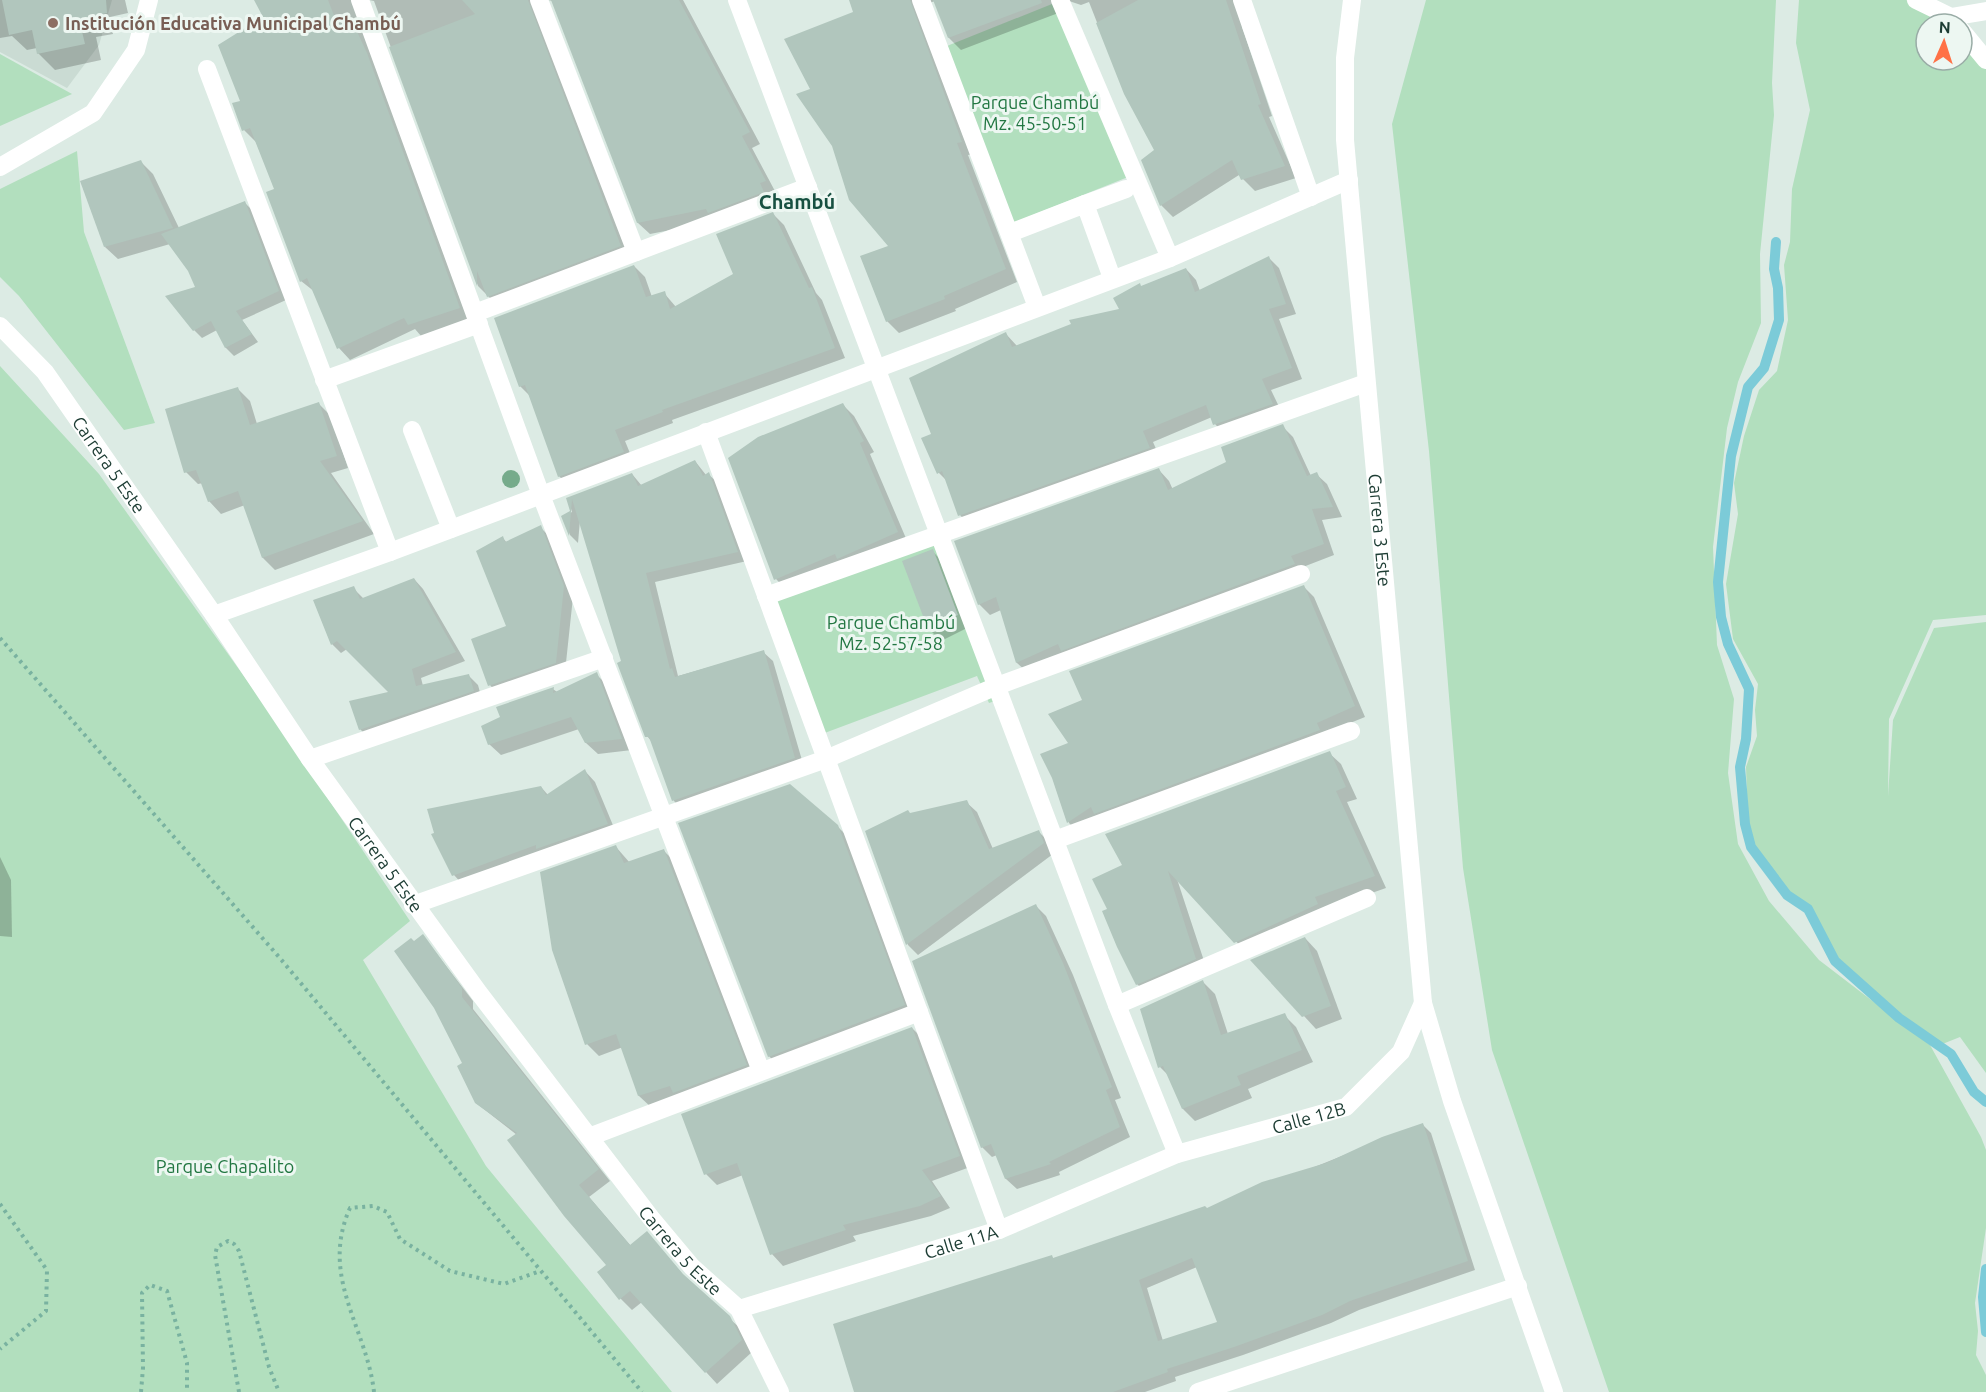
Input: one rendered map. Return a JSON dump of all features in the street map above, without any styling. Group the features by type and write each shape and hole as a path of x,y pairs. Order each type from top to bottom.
{"street":[{"path":"0,167 93,112 136,50 149,0"},
{"path":"360,0 541,495 761,1071"},
{"path":"539,0 636,252"},
{"path":"921,0 1037,307"},
{"path":"1060,0 1170,258"},
{"path":"1242,0 1311,197"},
{"name":"Carrera 3 Este","path":"1352,0 1345,58 1345,140 1423,1003 1452,1101 1554,1392"},
{"path":"1916,0 1936,12"},
{"path":"741,1 808,187 1055,840 1177,1154"},
{"path":"1974,46 1986,60"},
{"path":"207,69 390,552"},
{"path":"214,615 390,552 1170,258 1349,180"},
{"path":"324,380 636,252 808,187"},
{"path":"1016,231 1126,189"},
{"path":"1085,204 1112,278"},
{"name":"Carrera 5 Este","path":"0,326 45,372 214,615 310,759 413,905 589,1137 692,1267 739,1309 780,1392"},
{"path":"766,596 939,532 1366,383"},
{"path":"412,430 451,529"},
{"path":"706,432 999,1230"},
{"path":"413,905 826,759 997,686 1301,574"},
{"path":"310,759 604,658"},
{"path":"1055,840 1351,731"},
{"path":"1118,1005 1367,898"},
{"name":"Calle 12B","path":"1177,1154 1346,1107 1401,1052 1423,1003"},
{"path":"589,1137 919,1012"},
{"name":"Calle 11A","path":"739,1309 999,1230 1177,1154"},
{"path":"1198,1392 1518,1286"}],"path":[{"path":"0,638 279,957 642,1392"},
{"path":"0,1204 47,1270 46,1311 0,1350"},
{"path":"374,1392 342,1289 341,1227 350,1208 373,1206 387,1212 400,1239 450,1271 504,1284 541,1271"},
{"path":"239,1392 215,1255 217,1247 228,1241 234,1244 239,1251 269,1367 279,1392"},
{"path":"141,1392 142,1293 150,1285 167,1291 187,1363 187,1392"}],"shaded area":[{"name":"Institución Educativa Municipal Chambú","path":"0,0 112,0 99,45 67,88 0,52"}],"green space":[{"path":"1426,0 1776,0 1772,83 1774,115 1760,254 1761,323 1738,382 1727,428 1713,547 1717,645 1734,699 1728,773 1738,844 1769,901 1819,960 1930,1045 1981,1137 1986,1150 1986,1228 1975,1303 1978,1331 1976,1355 1986,1375 1986,1392 1609,1392 1492,1050 1463,868 1429,451 1392,124"},
{"path":"1799,0 1906,0 1929,12 1914,12 1914,72 1974,72 1974,52 1986,66 1986,615 1933,620 1889,719 1888,796 1893,720 1934,628 1986,622 1986,1073 1960,1037 1940,1045 1899,1016 1835,960 1810,907 1788,892 1753,845 1748,824 1746,767 1757,736 1755,710 1758,684 1733,639 1726,584 1738,514 1734,483 1744,436 1759,390 1777,371 1788,320 1784,265 1790,242 1792,189 1810,110 1796,43"},
{"name":"Parque Chambú Mz. 45-50-51","path":"1057,2 1128,177 1013,223 942,48"},
{"path":"0,54 72,94 0,126"},
{"path":"77,151 84,232 155,423 124,430 19,296 0,277 0,189"},
{"name":"Parque Chapalito","path":"0,366 99,474 274,718 410,921 363,960 486,1166 672,1392 0,1392"},
{"name":"Parque Chambú Mz. 52-57-58","path":"936,539 998,700 989,703 977,676 822,734 775,600"}],"building":[{"path":"2,0 106,0 107,13 79,19 85,44 37,54 32,30 9,35"},
{"path":"254,0 328,0 340,31 354,25 367,53 460,308 408,325 404,318 337,349 307,278 300,282 266,192 274,189 250,128 242,131 232,103 240,101 218,45 263,17"},
{"path":"462,0 528,0 621,246 487,297 477,271 477,286 389,47 475,14"},
{"path":"551,0 679,0 750,132 742,136 766,181 760,183 764,192 708,213 706,209 637,223"},
{"path":"849,0 910,0 962,142 957,143 1006,269 944,296 945,299 886,322 860,256 888,246 849,200 832,146 796,94 810,89 784,39 853,12"},
{"path":"933,0 1041,0 1042,3 948,38"},
{"path":"1138,0 1226,0 1261,104 1258,105 1285,166 1241,180 1232,160 1160,206 1141,160 1154,150 1124,94 1096,23"},
{"path":"141,160 173,228 104,247 80,181"},
{"path":"245,201 279,291 236,311 252,334 225,348 211,321 193,331 165,296 195,287 188,271 161,234"},
{"path":"773,212 809,288 812,287 835,348 662,410 663,412 615,430 624,452 558,477 525,385 519,387 494,318 634,265 646,297 665,291 670,309 733,274 716,234"},
{"path":"1269,256 1286,304 1269,309 1292,368 1262,379 1273,404 1213,425 1206,405 1143,431 1150,448 958,516 942,471 937,474 921,438 931,434 909,378 1006,332 1012,347 1071,324 1069,320 1119,309 1113,298 1140,283 1141,286 1186,268 1195,292"},
{"path":"238,387 250,425 319,402 337,456 320,461 363,521 262,558 238,491 208,502 196,470 184,473 165,409"},
{"path":"843,403 864,441 860,443 898,532 837,559 835,554 774,580 728,458 758,437"},
{"path":"1283,424 1307,476 1317,472 1333,507 1312,509 1324,544 1291,556 1295,564 1061,651 1058,644 1016,663 996,597 978,605 954,541 1159,468 1168,490 1226,462 1221,447"},
{"path":"695,460 703,476 709,472 738,552 646,573 670,669 672,668 675,677 764,650 795,758 672,801 649,737 645,737 617,663 621,661 572,499 569,536 561,516 570,511 566,498 632,473 638,486"},
{"path":"541,525 564,586 556,663 488,686 471,639 506,626 476,551 503,536 505,542"},
{"path":"933,549 958,615 928,629 902,561"},
{"path":"414,578 456,652 412,669 416,686 469,674 474,691 359,730 349,701 388,692 337,641 331,645 313,600 354,586 360,599"},
{"path":"1304,585 1355,706 1317,723 1320,730 1094,814 1091,807 1067,823 1052,778 1040,754 1068,743 1048,714 1082,700 1069,671"},
{"path":"597,672 622,739 585,743 571,717 488,745 481,726 500,717 496,707 554,687 553,693"},
{"path":"1330,751 1346,787 1336,791 1375,876 1315,897 1318,904 1234,943 1168,871 1196,959 1136,985 1102,911 1107,909 1092,879 1122,865 1105,834"},
{"path":"585,769 608,824 536,849 536,845 452,876 431,834 434,833 427,809 541,786 546,795"},
{"path":"790,784 838,825 905,1005 768,1057 678,823"},
{"path":"967,800 989,849 1039,830 1044,843 906,945 865,831 908,810 910,813"},
{"path":"616,845 624,863 664,849 747,1065 673,1093 670,1086 638,1096 616,1034 585,1045 552,950 540,872"},
{"path":"1036,904 1063,963 1112,1087 1106,1090 1120,1127 1049,1162 1051,1164 1005,1179 991,1144 981,1148 912,961"},
{"path":"423,934 462,988 462,997 599,1169 579,1185 630,1245 647,1231 683,1274 730,1316 742,1340 705,1373 630,1291 619,1300 597,1272 606,1265 564,1216 507,1140 517,1133 475,1103 457,1066 462,1063 434,1008 394,951 411,938 414,941"},
{"path":"1305,937 1331,1006 1302,1017 1250,960"},
{"path":"1203,980 1221,1035 1285,1013 1302,1050 1237,1076 1241,1085 1182,1109 1163,1066 1158,1068 1140,1009"},
{"path":"912,1027 960,1156 922,1170 941,1196 920,1206 843,1225 846,1230 770,1255 737,1163 704,1175 681,1114"},
{"path":"1423,1123 1468,1261 1350,1301 1322,1315 1167,1369 1168,1372 1113,1392 854,1392 833,1324 1052,1255 1053,1258 1205,1206 1207,1208 1262,1182 1326,1163 1382,1137","holes":["1192,1258 1217,1322 1158,1341 1139,1280"]}],"waterway":[{"path":"1776,242 1774,269 1778,288 1779,320 1764,368 1748,387 1731,456 1718,582 1721,617 1728,644 1749,689 1746,739 1740,767 1745,824 1751,847 1787,895 1808,909 1835,961 1899,1018 1951,1054 1974,1092 1986,1102"},
{"path":"1986,1269 1983,1297 1986,1332"}],"place":[{"name":"Institución Educativa Municipal Chambú","path":"53,23"}],"district":[{"name":"Chambú","path":"797,201"}]}
